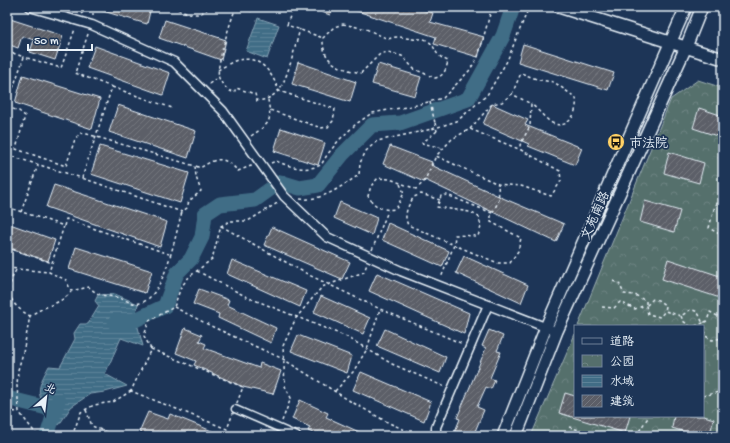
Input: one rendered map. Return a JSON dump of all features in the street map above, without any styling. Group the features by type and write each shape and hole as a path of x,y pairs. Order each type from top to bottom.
{"main road":[{"path":"559,7 671,44 686,47 723,59"},
{"name":"文苑南路","path":"503,436 546,327 686,7"},
{"name":"文苑南路","path":"516,436 557,332 686,47 702,7"}],"street":[{"path":"30,7 91,25 174,62 223,111 285,197 327,237 401,271 557,332"},
{"path":"436,436 436,427 488,305"},
{"path":"235,409 298,436"}],"path":[{"path":"7,51 61,68 79,15 88,7"},
{"path":"93,7 91,25 75,73 172,108"},
{"path":"172,7 198,15 203,14 209,7"},
{"path":"236,7 218,65 218,77 226,90 234,93 236,88 254,94 257,101 268,100 278,91 286,75 300,29"},
{"path":"239,7 252,11 252,7"},
{"path":"288,7 292,10 287,25 324,38"},
{"path":"24,57 7,106 19,111 25,116 16,149 66,166 74,139 80,134 96,136 200,168 210,162 223,159 229,161 238,171 251,166 258,174 265,170 271,162 276,161 297,168 318,167 339,140 356,124 372,113 430,102 443,98 469,71 478,57 492,7"},
{"path":"131,391 227,429 243,387 151,349 144,336 149,321 174,306 181,287 212,259 221,226 230,221 248,221 285,197 309,200 323,197 359,175 360,163 366,151 377,140 432,129 457,121 487,95 507,61 529,7"},
{"path":"343,24 366,29 388,39 398,35 413,39 422,38 430,41 437,56 448,60 446,69 442,76 435,78 414,69 402,56 388,52 380,54 361,73 345,70 332,62 324,54 324,38 334,27 343,24"},
{"path":"218,70 238,60 253,60 266,67 273,77 278,91"},
{"path":"400,184 404,193 396,210 388,210 375,206 368,196 371,186 378,178 390,179 416,189 424,182 436,156 452,139 470,129 492,104 502,102 512,94 520,73 539,80 554,82 576,98 578,107 574,118 563,125 552,123 531,104 512,94"},
{"path":"201,90 218,77"},
{"path":"82,178 112,87"},
{"path":"270,110 321,128 328,127 333,121 335,109 278,91"},
{"path":"244,141 268,124 271,116 268,100"},
{"path":"430,102 437,131 422,143 443,148"},
{"path":"521,150 520,145 530,126 531,104"},
{"path":"436,156 498,184 521,186 551,196 561,181 560,171 521,150 470,129"},
{"path":"7,155 82,178 182,212"},
{"path":"21,212 38,165"},
{"path":"35,436 36,434 19,412 17,386 18,370 30,316 41,308 64,299 71,291 89,287 98,295 115,297 138,304 149,299 161,283 182,212 187,208 189,201 201,191 196,177 195,166"},
{"path":"440,200 421,194 414,197 406,212 406,220 408,225 498,263 510,263 518,250 521,238 491,222 492,213 499,200 498,184"},
{"path":"723,192 714,209 709,228 723,236"},
{"path":"438,285 454,245 455,235 478,236 481,227 479,216 470,212 437,207 441,196 447,195 492,213"},
{"path":"7,207 64,226"},
{"path":"279,428 291,398 285,386 283,346 296,318 322,287 364,272 388,210"},
{"path":"49,272 66,219 170,254"},
{"path":"221,226 328,284 380,309 470,347"},
{"path":"7,247 52,263"},
{"path":"7,268 16,270 34,269 49,272 66,280 71,291"},
{"path":"16,270 9,286 10,298 17,309 30,316"},
{"path":"197,271 246,297 347,337 392,364 452,390"},
{"path":"602,307 614,308 620,302 635,309 646,306 653,299 658,300 666,306 665,311 660,317 648,314 646,306 646,301 641,298 624,294 619,283 612,281"},
{"path":"174,306 214,328 283,358 389,423 419,436"},
{"path":"335,391 353,372 367,349 380,309"},
{"path":"681,316 690,310 693,310 700,314 703,324"},
{"path":"665,311 681,316 683,321 689,325"},
{"path":"699,325 707,321 710,312 723,319"},
{"path":"704,335 712,340 723,338"},
{"path":"72,436 82,412 94,405 113,402 131,391 151,349"},
{"path":"704,396 723,391"},
{"path":"86,410 92,426 115,436"},
{"path":"7,411 19,412"},
{"path":"636,436 648,417"},
{"path":"569,427 600,436"}],"green space":[{"path":"698,80 723,88 723,436 531,436 574,336 574,417 704,417 704,325 578,325 671,99"}],"water":[{"path":"258,18 279,25 267,59 246,51"},
{"path":"115,294 138,304 135,316 143,346 121,338 105,374 127,386 105,392 90,394 71,407 59,425 47,417 39,392 42,380 49,366 60,367 75,339 74,333 80,324 88,324 99,306 95,301 98,295"}],"building":[{"path":"96,7 151,7 147,24 96,9"},
{"path":"308,7 333,7 330,15"},
{"path":"348,7 413,7 433,13 430,22 484,37 478,57 434,44 436,37"},
{"path":"7,18 63,36 55,60 30,52 34,40 22,36 18,48 7,44"},
{"path":"165,20 226,40 221,60 159,38"},
{"path":"523,44 614,73 608,90 518,62"},
{"path":"95,46 170,73 163,95 87,68"},
{"path":"298,62 356,82 350,102 292,84"},
{"path":"378,64 421,77 415,96 372,84"},
{"path":"23,75 100,99 92,129 15,103"},
{"path":"492,104 528,120 525,125 582,148 575,165 528,146 529,144 483,124"},
{"path":"118,105 196,131 188,158 109,132"},
{"path":"699,108 723,116 723,138 693,128"},
{"path":"281,128 325,143 318,165 274,151"},
{"path":"100,146 189,173 180,203 91,174"},
{"path":"390,146 432,162 431,165 564,224 556,242 425,180 424,182 383,164"},
{"path":"669,152 704,163 699,183 664,173"},
{"path":"54,185 167,222 160,247 46,207"},
{"path":"645,201 680,211 674,232 640,222"},
{"path":"340,202 377,218 372,235 334,218"},
{"path":"7,223 55,240 48,261 7,248"},
{"path":"388,223 449,251 442,267 382,240"},
{"path":"272,227 350,262 342,279 264,245"},
{"path":"76,247 152,271 145,293 69,269"},
{"path":"464,256 528,285 521,303 456,273"},
{"path":"668,259 723,277 723,299 662,279"},
{"path":"232,260 306,291 300,307 227,274"},
{"path":"377,273 469,313 464,334 369,291"},
{"path":"199,289 229,300 227,305 276,328 271,343 218,318 219,314 193,304"},
{"path":"321,296 370,318 363,334 314,312"},
{"path":"185,328 202,335 199,341 206,344 204,348 259,368 260,363 281,371 273,394 243,387 194,365 196,361 176,353"},
{"path":"385,329 446,357 440,373 377,346"},
{"path":"489,330 503,336 497,351 501,352 490,378 495,380 491,389 486,387 477,407 484,410 473,436 453,436 460,419 457,418 486,348 482,346"},
{"path":"298,335 352,356 347,373 291,351"},
{"path":"361,372 431,402 424,421 353,390"},
{"path":"565,393 574,396 574,417 630,417 625,433 559,413"},
{"path":"300,400 328,413 326,417 368,436 320,436 308,431 310,427 292,419"},
{"path":"148,412 168,419 170,414 224,436 148,436 139,432"},
{"path":"704,416 714,419 709,436 698,436 672,428 674,417"}],"waterway":[{"path":"115,323 133,321 165,306 177,273 191,259 202,237 205,214 220,204 255,200 280,182 300,188 318,185 342,155 372,125 400,123 468,99 503,36 513,7"},
{"path":"7,398 55,410"},
{"path":"47,436 58,401"}],"place":[{"name":"市法院","path":"616,142"}]}
